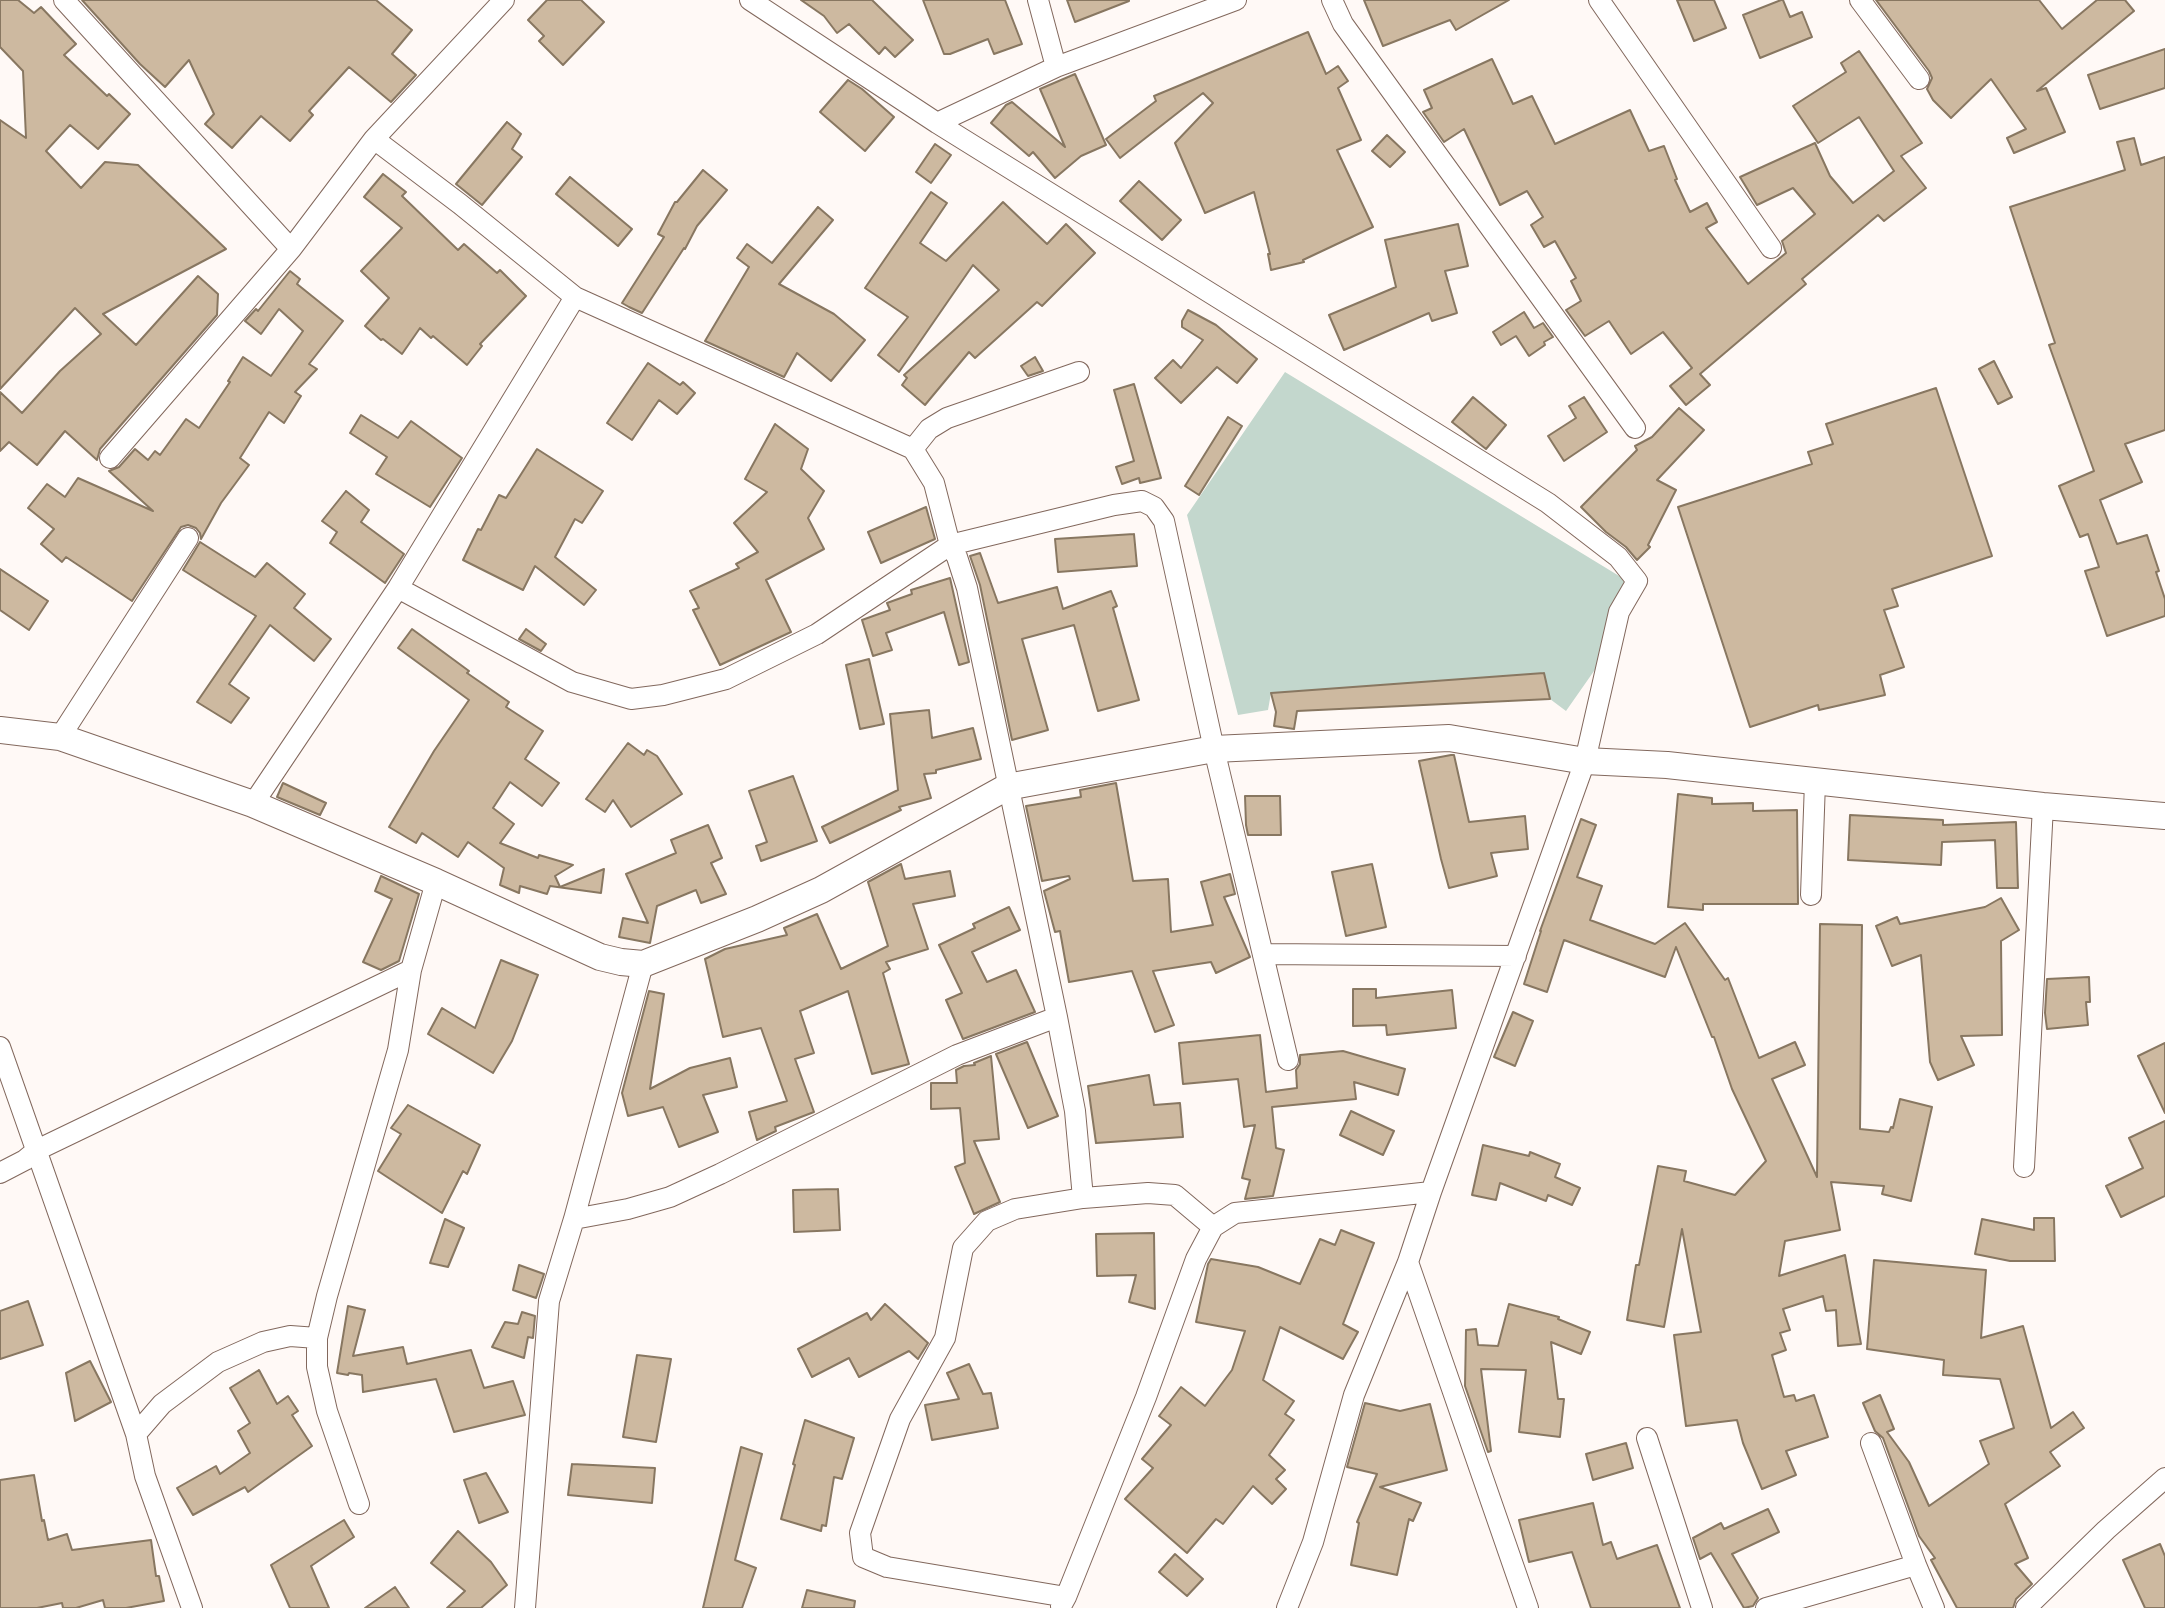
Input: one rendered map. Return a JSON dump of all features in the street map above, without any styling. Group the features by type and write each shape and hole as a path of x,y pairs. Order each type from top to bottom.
{"street":[{"path":"64,0 291,249"},
{"path":"110,458 291,249 374,139 504,0"},
{"path":"750,0 937,123 1548,503 1618,557 1637,581 1619,612 1585,761 1408,1262 1354,1395 1313,1542 1287,1608"},
{"path":"1038,0 1056,67"},
{"path":"937,123 1056,67 1236,0"},
{"path":"1332,0 1343,24 1635,428"},
{"path":"1599,0 1771,248"},
{"path":"1860,0 1919,79"},
{"path":"374,139 575,297 913,449 934,483 950,545 967,588 1075,1111 1083,1198"},
{"path":"253,804 398,588 575,297"},
{"path":"913,449 929,429 947,418 1079,372"},
{"path":"398,588 572,682 631,699 663,695 726,679 817,634 950,545 1114,505 1142,501 1154,507 1164,521 1168,535 1214,749 1288,1060"},
{"path":"60,737 188,538"},
{"path":"0,730 60,737 253,804 436,882 600,957 643,964 821,890 1007,787 1214,749 1449,738 1585,761 1667,765 2043,806 2165,816"},
{"path":"1811,895 1815,782"},
{"path":"2024,1167 2043,806"},
{"path":"359,1504 327,1411 317,1367 317,1338 398,1050 411,970 436,882"},
{"path":"1264,954 1516,956"},
{"path":"525,1608 549,1301 643,964"},
{"path":"0,1173 37,1150 411,970"},
{"path":"574,1219 670,1197 957,1055 1057,1017"},
{"path":"0,1047 136,1434 145,1476 192,1608"},
{"path":"1213,1227 1175,1195 1148,1193 1083,1198 1015,1209 987,1221 963,1248 945,1338 900,1419 860,1533 863,1557 887,1567 1063,1603 1146,1397 1196,1259 1213,1227 1235,1213 1431,1192"},
{"path":"1408,1262 1528,1608"},
{"path":"136,1434 162,1404 218,1362 263,1342 290,1336 317,1338"},
{"path":"1647,1438 1702,1608"},
{"path":"1871,1443 1934,1608"},
{"path":"2026,1608 2165,1478"},
{"path":"1766,1608 1916,1565"}],"green space":[{"path":"1285,372 1629,582 1601,661 1566,711 1550,699 1271,693 1268,710 1238,715 1187,515"}],"building":[{"path":"0,0 18,0 34,13 41,7 76,44 64,55 130,114 98,149 70,125 46,151 81,188 105,162 138,165 226,249 103,314 136,345 198,276 218,294 217,315 100,449 97,460 65,431 37,465 9,442 0,451 0,392 22,413 60,371 101,334 75,308 0,389 0,120 26,138 23,71 0,47"},
{"path":"82,0 376,0 412,30 392,54 416,75 391,102 349,67 309,111 313,115 290,141 261,116 232,148 205,124 214,114 189,60 165,87"},
{"path":"547,0 581,0 604,22 563,65 539,41 544,36 528,20"},
{"path":"801,0 872,0 913,40 895,57 885,47 879,54 849,24 837,33 824,16"},
{"path":"923,0 1005,0 1022,44 994,54 988,39 944,54"},
{"path":"1067,0 1129,0 1129,1 1075,22"},
{"path":"1364,0 1509,0 1456,30 1450,20 1383,46"},
{"path":"1677,0 1714,0 1726,28 1694,41"},
{"path":"1781,0 1790,17 1802,12 1812,37 1760,58 1743,15"},
{"path":"1876,0 2039,0 2062,29 2097,0 2125,0 2134,11 2037,91 2046,88 2065,132 2014,153 2007,138 2026,129 1991,79 1951,118 1927,89 1932,78 1929,71"},
{"path":"1308,32 1326,74 1338,66 1348,81 1338,88 1361,140 1337,150 1373,227 1304,262 1271,270 1270,254 1254,192 1205,213 1175,143 1213,103 1203,93 1120,158 1106,139 1156,101 1154,96"},
{"path":"2165,49 2165,88 2100,109 2088,75"},
{"path":"1859,51 1922,143 1901,156 1926,188 1884,221 1878,215 1802,279 1806,284 1700,374 1710,385 1686,405 1670,386 1692,368 1663,332 1631,354 1609,321 1585,336 1566,310 1581,301 1571,281 1576,278 1555,241 1544,247 1531,225 1543,217 1527,191 1500,205 1464,129 1444,142 1423,112 1432,108 1424,90 1492,59 1513,104 1532,96 1555,144 1630,110 1649,151 1664,146 1690,212 1707,203 1717,222 1706,228 1748,284 1786,253 1782,241 1815,214 1793,188 1757,205 1740,177 1815,143 1830,176 1853,203 1894,171 1859,117 1818,143 1793,106 1846,72 1841,63"},
{"path":"1075,74 1106,145 1081,156 1055,178 1033,152 1029,156 991,123 1012,102 1065,147 1040,89"},
{"path":"848,80 894,117 865,151 820,112"},
{"path":"507,122 521,134 512,149 522,157 482,205 456,184"},
{"path":"1387,135 1405,152 1390,167 1372,151"},
{"path":"2134,138 2141,165 2165,157 2165,430 2125,444 2142,482 2100,500 2117,544 2147,535 2159,571 2156,572 2165,599 2165,616 2107,636 2085,571 2099,567 2088,534 2080,537 2059,486 2094,471 2049,345 2055,343 2010,207 2125,170 2117,142"},
{"path":"935,144 951,155 931,183 916,172"},
{"path":"703,170 727,190 697,226 642,313 622,303 664,237 658,234 675,202"},
{"path":"383,174 406,192 402,196 458,250 464,244 497,273 500,270 526,296 480,344 482,346 467,365 420,328 402,354 365,326 389,298 361,271 402,228 364,197"},
{"path":"570,177 632,229 618,246 556,194"},
{"path":"1139,181 1181,220 1162,240 1120,201"},
{"path":"931,192 947,203 920,243 946,261 1003,202 1047,244 1066,224 1095,253 1042,306 1037,302 975,358 969,352 925,405 902,385 907,378 904,375 999,290 973,265 899,372 878,355 908,317 865,288"},
{"path":"818,207 833,220 779,284 834,314 865,340 831,381 797,353 784,377 705,341 749,267 737,258 747,244 772,263"},
{"path":"1458,224 1468,266 1445,271 1457,313 1432,321 1429,313 1344,350 1329,315 1396,287 1385,240"},
{"path":"290,271 300,279 297,284 343,321 309,364 317,369 295,392 301,396 284,423 269,412 240,458 249,465 221,503 201,539 196,528 188,525 181,527 132,601 66,557 62,562 41,544 54,529 28,508 47,484 65,497 78,478 153,511 109,471 119,467 135,449 148,460 155,451 160,455 186,419 199,428 243,357 271,376 303,331 279,309 261,334 245,321 256,309 258,311"},
{"path":"1188,310 1216,325 1257,359 1237,383 1217,367 1181,403 1155,378 1173,360 1181,368 1203,340 1182,327"},
{"path":"1524,312 1534,328 1543,323 1553,337 1529,356 1516,336 1501,345 1493,332"},
{"path":"1035,357 1043,371 1028,376 1021,366"},
{"path":"1994,361 2012,397 1998,404 1979,369"},
{"path":"648,363 680,385 683,382 695,393 677,414 659,400 632,440 607,423"},
{"path":"1134,384 1161,478 1140,483 1139,478 1122,484 1116,467 1134,461 1114,390"},
{"path":"1936,388 1992,556 1892,589 1898,606 1884,610 1904,667 1880,675 1885,695 1819,710 1818,705 1750,727 1678,507 1812,464 1808,452 1833,444 1826,424"},
{"path":"1473,397 1506,425 1486,449 1452,422"},
{"path":"1584,397 1607,432 1564,461 1548,436 1576,418 1569,406"},
{"path":"1679,408 1704,430 1657,480 1676,490 1648,545 1650,547 1637,560 1581,507 1637,450 1635,446 1652,437"},
{"path":"361,415 398,438 411,421 462,458 430,507 376,474 387,457 350,433"},
{"path":"1228,417 1242,426 1199,495 1185,486"},
{"path":"775,424 808,449 801,469 824,491 808,518 824,549 766,580 791,632 720,665 693,610 699,608 690,591 739,568 736,564 758,552 734,523 767,492 745,479"},
{"path":"537,449 603,491 582,523 575,519 555,557 596,590 584,605 535,566 523,590 463,560 499,495 506,498"},
{"path":"346,491 369,510 361,522 404,554 385,583 330,543 337,532 322,521"},
{"path":"926,507 935,539 881,563 868,532"},
{"path":"1134,534 1137,566 1058,572 1055,539"},
{"path":"200,542 255,577 267,563 305,594 294,608 331,639 314,661 270,625 229,684 249,698 231,723 197,702 256,616 183,570"},
{"path":"980,553 998,603 1057,587 1063,609 1111,591 1139,700 1098,711 1074,625 1022,639 1048,730 1012,740 980,585 970,556"},
{"path":"0,569 48,601 29,630 0,610"},
{"path":"950,578 969,662 959,665 944,612 886,633 892,650 873,656 862,620 890,610 887,603 912,594 911,590"},
{"path":"412,629 509,702 506,707 543,731 525,759 559,783 542,806 510,782 493,808 514,824 500,843 538,858 539,855 573,865 555,876 560,887 604,869 601,893 550,886 547,894 520,886 519,893 500,885 504,868 468,842 458,857 422,833 416,843 389,827 434,751 469,700 398,648"},
{"path":"526,629 546,644 541,651 519,639"},
{"path":"869,659 884,724 860,729 846,665"},
{"path":"1544,673 1550,699 1297,711 1294,729 1274,726 1276,712 1271,693"},
{"path":"929,710 932,738 973,728 981,759 924,774 931,798 899,807 901,810 830,843 822,827 898,790 890,714"},
{"path":"628,743 644,755 647,750 657,756 682,794 631,827 613,800 605,812 586,799"},
{"path":"1454,755 1469,822 1525,816 1528,849 1491,853 1497,876 1449,888 1419,761"},
{"path":"793,776 817,841 761,861 756,846 767,842 749,791"},
{"path":"283,783 326,803 320,815 277,797"},
{"path":"1116,783 1133,881 1168,879 1171,932 1213,925 1201,882 1230,874 1235,894 1224,897 1250,957 1216,973 1211,962 1153,971 1174,1025 1155,1032 1132,971 1069,982 1060,931 1055,932 1044,891 1070,879 1069,876 1042,881 1026,806 1081,797 1080,790"},
{"path":"1678,794 1712,798 1712,804 1753,803 1753,811 1797,810 1798,904 1703,904 1703,910 1668,907"},
{"path":"1245,796 1280,796 1281,835 1248,835"},
{"path":"1850,815 1943,820 1943,825 2016,822 2018,888 1997,888 1995,840 1942,842 1941,865 1848,860"},
{"path":"1581,819 1596,825 1577,877 1602,886 1590,920 1655,944 1685,923 1725,980 1728,978 1759,1058 1795,1042 1805,1065 1772,1079 1817,1177 1820,924 1862,925 1860,1129 1889,1132 1893,1128 1900,1099 1932,1107 1911,1201 1882,1194 1884,1186 1831,1182 1840,1230 1785,1241 1779,1276 1845,1255 1861,1344 1838,1346 1836,1310 1826,1311 1823,1296 1783,1309 1790,1330 1780,1333 1786,1350 1772,1355 1784,1397 1794,1395 1796,1401 1814,1395 1828,1437 1786,1451 1796,1475 1762,1489 1737,1420 1686,1426 1674,1335 1701,1332 1682,1229 1664,1327 1627,1320 1658,1166 1686,1171 1684,1181 1735,1195 1766,1161 1732,1089 1676,947 1665,977 1564,940 1547,992 1524,984"},
{"path":"708,825 722,858 711,863 726,894 701,903 696,890 657,906 650,943 619,937 623,918 648,923 626,874 676,853 671,840"},
{"path":"901,864 905,879 950,871 955,896 913,904 928,949 886,962 890,969 883,973 909,1064 872,1074 848,991 800,1011 814,1053 795,1059 814,1112 775,1127 776,1131 757,1140 749,1112 787,1101 761,1028 723,1037 705,959 725,949 787,935 784,928 817,914 841,969 888,946 868,882"},
{"path":"1372,864 1386,927 1346,936 1332,872"},
{"path":"381,876 419,894 399,961 381,970 363,962 392,899 375,891"},
{"path":"2001,898 2019,930 2001,941 2002,1035 1961,1036 1974,1065 1938,1080 1930,1062 1921,955 1892,966 1876,926 1897,917 1900,924 1985,907"},
{"path":"1009,907 1020,930 972,952 987,982 1016,970 1035,1012 963,1039 946,1000 962,993 939,945"},
{"path":"501,960 538,975 512,1041 493,1073 428,1034 442,1008 475,1028"},
{"path":"2089,977 2090,1002 2086,1002 2088,1025 2047,1029 2047,979"},
{"path":"1353,989 1376,989 1376,998 1452,990 1456,1028 1387,1035 1386,1025 1353,1026"},
{"path":"649,991 664,994 650,1089 690,1068 730,1058 737,1087 703,1095 718,1132 679,1147 663,1107 628,1116 622,1093"},
{"path":"1513,1012 1533,1021 1515,1066 1494,1057"},
{"path":"1260,1035 1266,1092 1297,1088 1296,1070 1300,1055 1343,1051 1405,1069 1398,1095 1354,1082 1356,1099 1272,1107 1276,1148 1284,1150 1273,1196 1245,1199 1250,1180 1242,1178 1255,1125 1244,1127 1238,1079 1183,1084 1179,1043"},
{"path":"1027,1042 1058,1116 1028,1128 996,1054"},
{"path":"2165,1043 2165,1113 2138,1056"},
{"path":"991,1056 999,1139 974,1141 1000,1202 974,1214 955,1167 965,1163 960,1108 931,1109 931,1083 957,1083 956,1070 975,1065"},
{"path":"1149,1075 1154,1105 1180,1103 1183,1137 1096,1143 1088,1086"},
{"path":"408,1105 480,1145 467,1174 463,1171 442,1213 378,1171 401,1134 391,1128"},
{"path":"1351,1111 1394,1131 1383,1155 1340,1135"},
{"path":"2165,1121 2165,1196 2121,1217 2106,1186 2143,1168 2129,1138"},
{"path":"1483,1145 1529,1156 1530,1152 1560,1164 1555,1177 1580,1188 1572,1205 1548,1195 1546,1201 1500,1183 1496,1200 1472,1195"},
{"path":"838,1189 840,1230 794,1232 793,1190"},
{"path":"2034,1218 2054,1218 2055,1261 2010,1261 1975,1254 1982,1219 2034,1230"},
{"path":"445,1219 464,1228 448,1267 430,1263"},
{"path":"1341,1230 1374,1243 1343,1324 1358,1332 1343,1359 1280,1327 1263,1380 1294,1401 1285,1414 1294,1420 1269,1455 1285,1470 1276,1479 1286,1489 1272,1504 1253,1486 1223,1524 1216,1519 1187,1553 1125,1499 1153,1468 1142,1459 1171,1425 1159,1416 1181,1387 1205,1406 1232,1370 1245,1331 1196,1322 1208,1264 1211,1259 1258,1267 1300,1284 1320,1239 1335,1245"},
{"path":"1154,1233 1155,1309 1129,1302 1136,1275 1097,1276 1096,1234"},
{"path":"1874,1260 1986,1270 1981,1338 2023,1326 2051,1428 2073,1412 2084,1428 2050,1452 2060,1466 2005,1504 2028,1558 2015,1564 2032,1584 2016,1599 2013,1608 1957,1608 1931,1560 1935,1558 1919,1536 1883,1438 1875,1431 1863,1403 1880,1395 1894,1429 1887,1432 1909,1462 1929,1506 1989,1464 1980,1441 2014,1428 2000,1379 1943,1375 1944,1360 1867,1349"},
{"path":"519,1265 544,1274 536,1298 513,1290"},
{"path":"28,1301 43,1345 0,1359 0,1311"},
{"path":"885,1304 928,1343 918,1359 909,1351 859,1377 849,1358 812,1377 798,1349 867,1313 871,1320"},
{"path":"1509,1304 1559,1317 1590,1332 1581,1354 1551,1342 1558,1399 1564,1399 1560,1437 1519,1432 1526,1370 1481,1369 1491,1451 1488,1452 1465,1386 1466,1330 1476,1329 1478,1345 1498,1346"},
{"path":"348,1306 365,1310 353,1356 403,1347 407,1364 471,1350 484,1388 513,1381 525,1415 454,1432 436,1379 363,1392 362,1375 337,1373"},
{"path":"522,1312 535,1316 533,1338 528,1337 524,1358 492,1347 505,1322 518,1324"},
{"path":"637,1355 671,1359 656,1442 623,1437"},
{"path":"90,1361 111,1402 75,1421 66,1373"},
{"path":"969,1364 983,1394 991,1393 998,1428 932,1440 925,1405 959,1399 947,1373"},
{"path":"259,1370 277,1404 288,1396 298,1411 292,1415 312,1446 248,1492 245,1487 193,1515 177,1488 216,1466 220,1474 250,1453 238,1431 250,1423 230,1388"},
{"path":"1365,1403 1400,1411 1430,1404 1447,1470 1380,1487 1421,1503 1413,1521 1409,1519 1397,1575 1351,1565 1357,1522 1377,1474 1347,1467"},
{"path":"805,1420 854,1438 842,1479 834,1477 826,1526 822,1525 821,1531 781,1519"},
{"path":"1626,1443 1633,1468 1593,1480 1586,1454"},
{"path":"741,1447 762,1454 735,1560 756,1568 742,1608 703,1608"},
{"path":"572,1464 655,1468 652,1503 568,1495"},
{"path":"486,1473 508,1512 479,1523 464,1480"},
{"path":"34,1475 48,1540 67,1534 72,1550 151,1540 156,1576 159,1576 164,1601 126,1608 105,1608 103,1600 76,1608 63,1608 62,1603 37,1608 0,1608 0,1480"},
{"path":"1593,1503 1603,1545 1611,1542 1617,1559 1657,1545 1680,1608 1591,1608 1572,1552 1529,1562 1519,1520"},
{"path":"1768,1509 1779,1532 1732,1554 1758,1598 1753,1606 1744,1608 1711,1553 1700,1559 1693,1538 1721,1523 1724,1529"},
{"path":"344,1520 354,1537 311,1566 329,1608 290,1608 271,1565"},
{"path":"458,1531 491,1562 507,1585 481,1608 447,1608 465,1591 431,1563"},
{"path":"2160,1544 2165,1556 2165,1608 2145,1608 2123,1560"},
{"path":"1175,1554 1203,1579 1187,1596 1159,1572"},
{"path":"395,1587 409,1608 365,1608"},
{"path":"807,1590 855,1601 854,1608 802,1608"}]}
